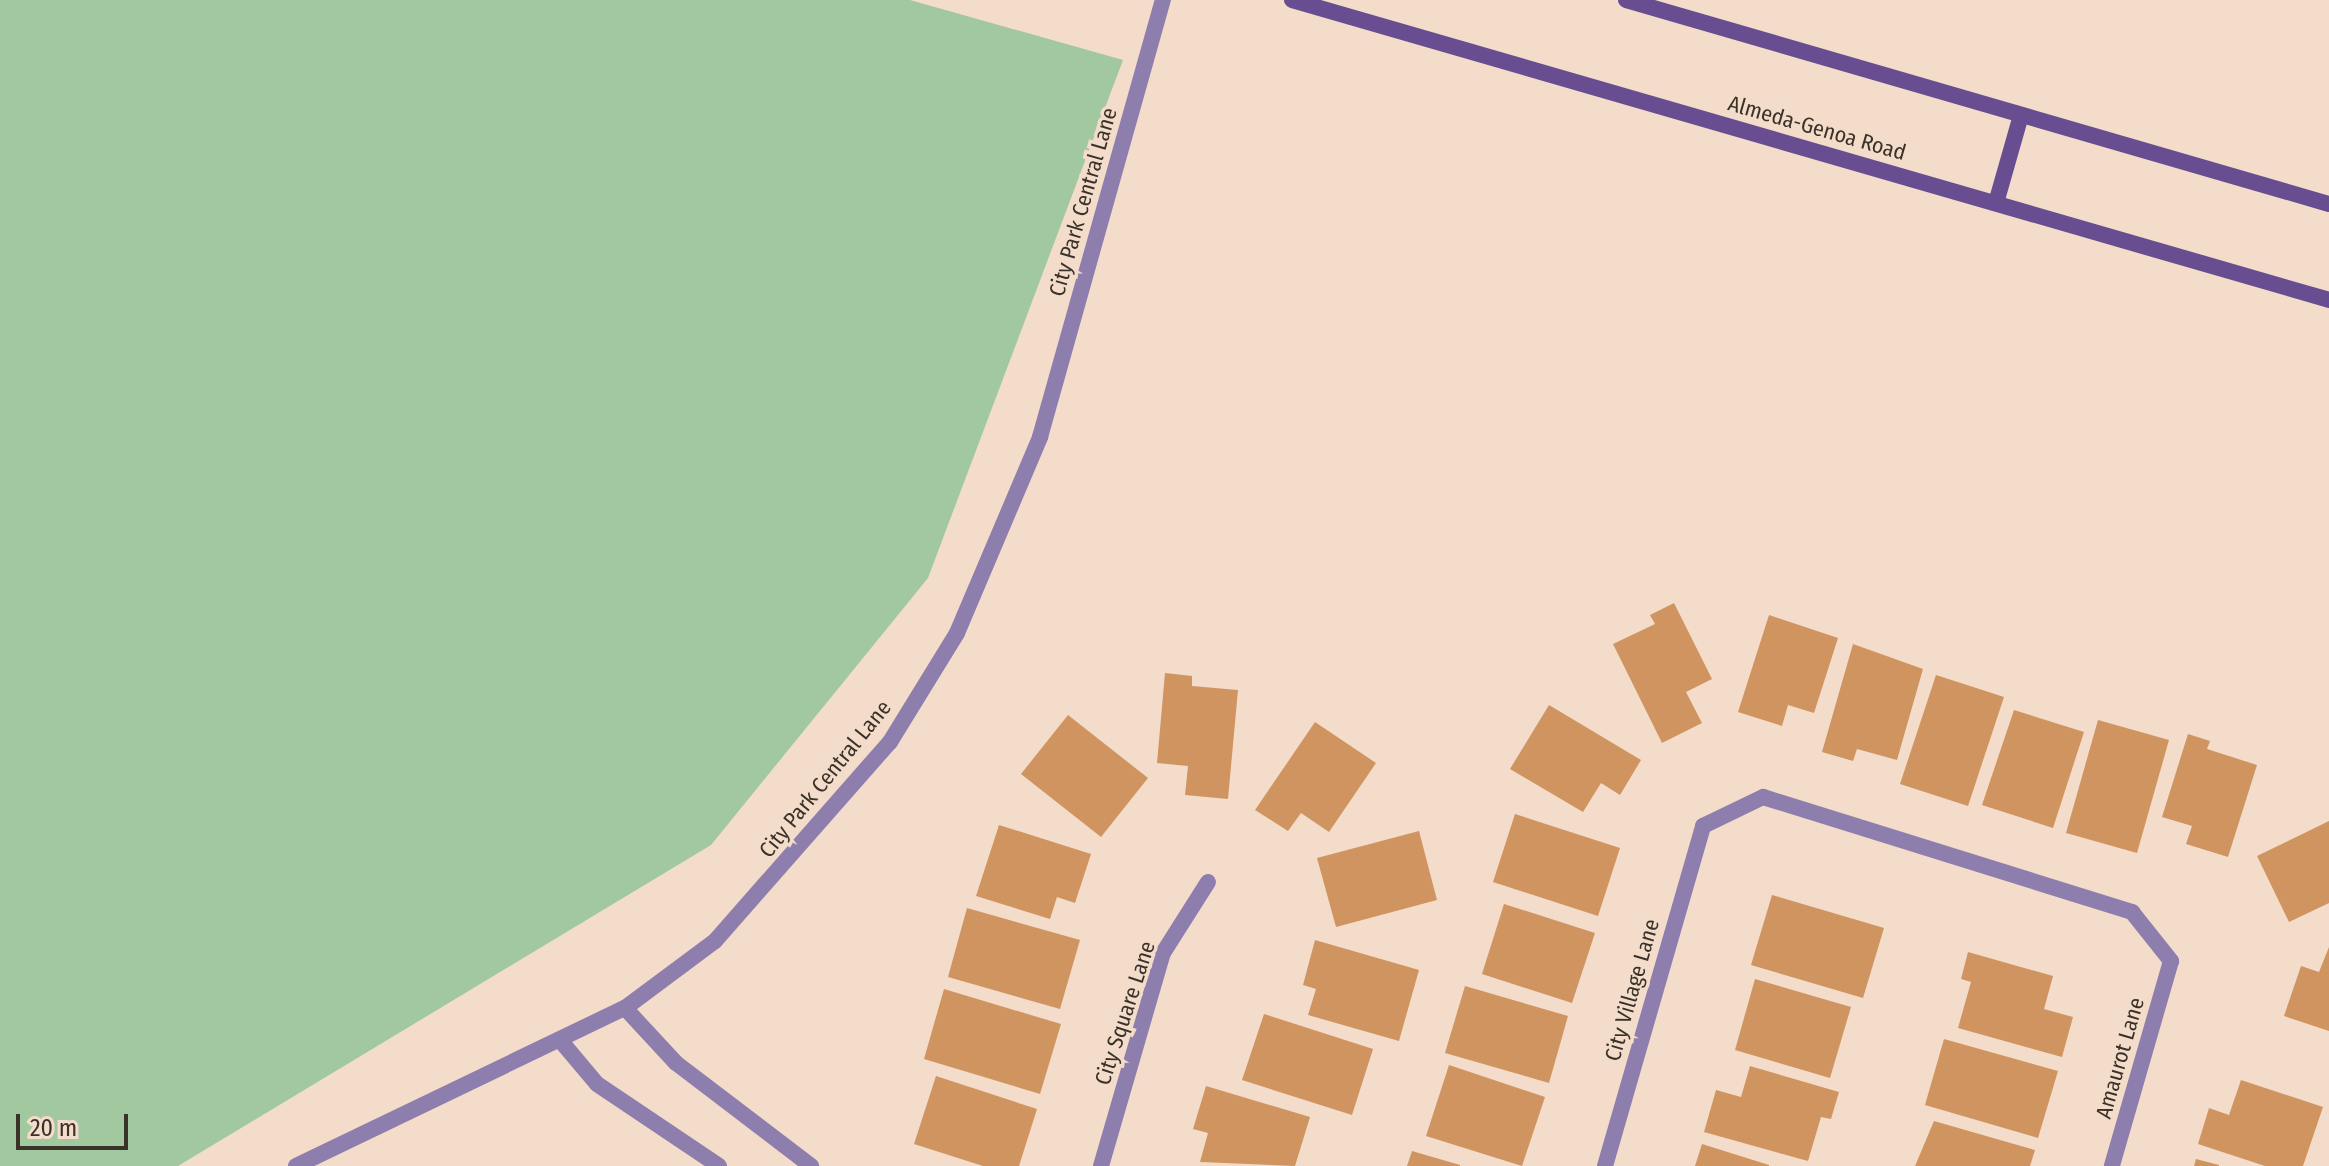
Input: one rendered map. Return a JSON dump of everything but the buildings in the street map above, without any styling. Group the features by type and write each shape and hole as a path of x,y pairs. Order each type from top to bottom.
{"main road":[{"name":"Almeda-Genoa Road","path":"1292,0 2329,300"},
{"path":"1626,0 2329,204"},
{"path":"1996,203 2021,115"}],"street":[{"name":"City Park Central Lane","path":"296,1166 625,1008 715,941 805,844 890,742 957,633 1040,437 1163,0"},
{"name":"Amaurot Lane","path":"1703,826 1763,797 2132,912 2171,961 2112,1166"},
{"name":"City Village Lane","path":"1605,1166 1703,826"},
{"name":"City Square Lane","path":"1101,1166 1163,953 1208,882"},
{"path":"625,1008 676,1063 811,1166"},
{"path":"560,1040 597,1084 719,1166"}],"green space":[{"path":"0,0 910,0 1123,60 928,578 711,845 178,1166 0,1166"}]}
